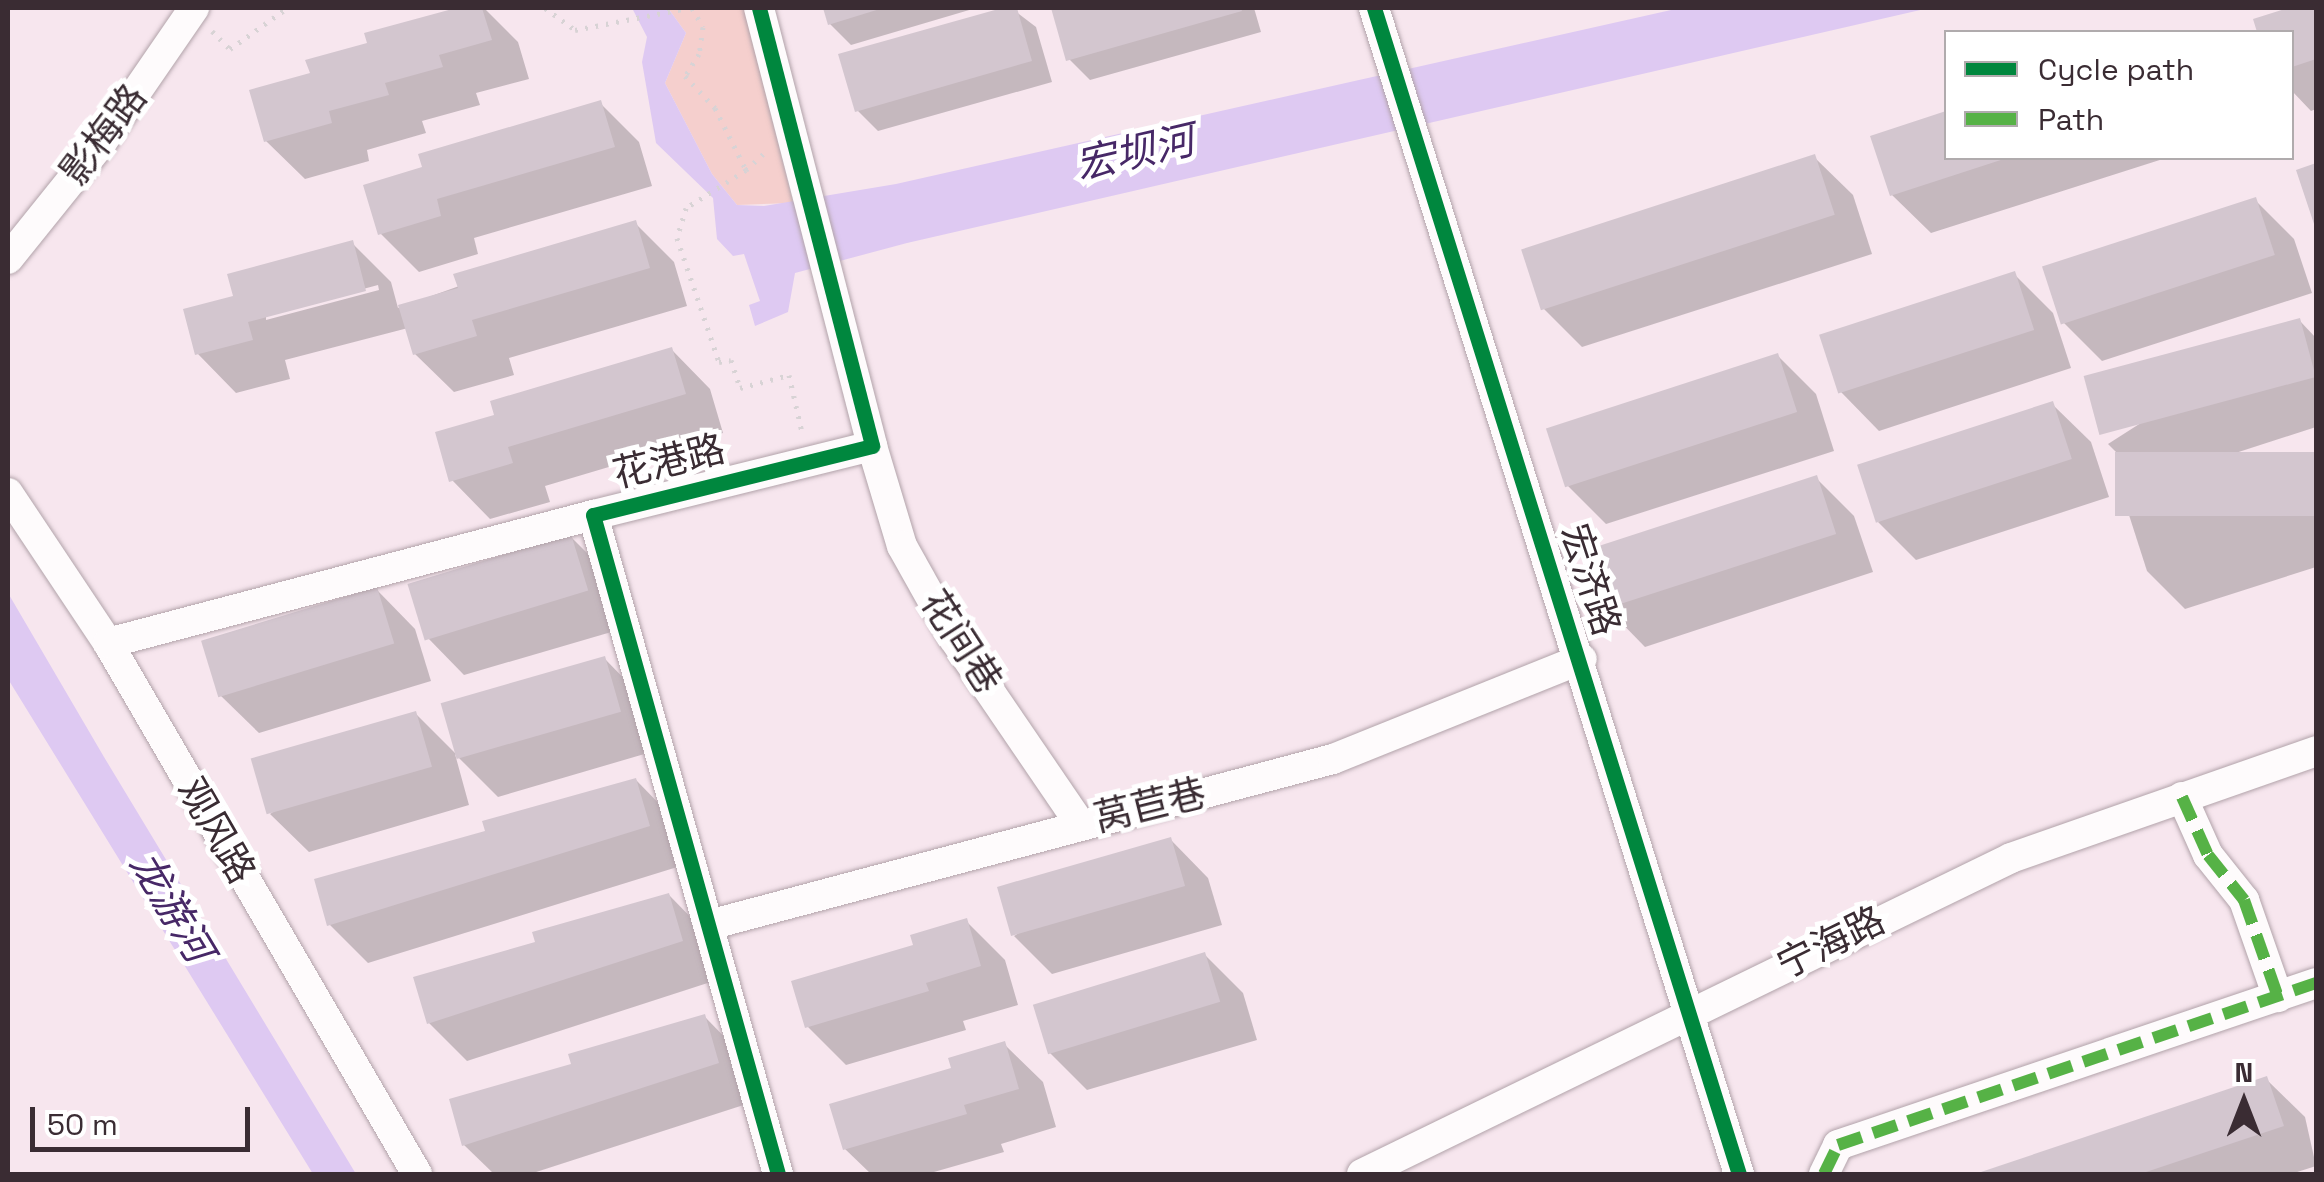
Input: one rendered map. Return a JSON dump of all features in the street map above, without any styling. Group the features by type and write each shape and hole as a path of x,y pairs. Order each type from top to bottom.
{"street":[{"path":"759,8 830,271 872,446"},
{"name":"宏济路","path":"1374,8 1416,150 1582,659 1739,1174"},
{"name":"影梅路","path":"8,259 102,142 193,9"},
{"name":"花港路","path":"778,1174 593,515 872,446"},
{"name":"花间巷","path":"872,446 902,546 954,639 1080,824"},
{"name":"观风路","path":"8,493 108,642 416,1174"},
{"path":"108,642 593,515"},
{"name":"莴苣巷","path":"709,925 1333,760 1582,659"},
{"name":"宁海路","path":"1362,1174 2011,858 2316,751"},
{"path":"2182,796 2208,855 2244,900 2278,997"},
{"path":"1824,1174 1838,1144 2316,984"}],"path":[{"path":"193,9 230,50 287,8"},
{"path":"545,8 576,30 630,23 690,8 703,28 699,54 685,76 715,108 746,170"},
{"path":"769,148 746,170 686,208 677,238 719,362 732,360 740,388 789,376 809,460"}],"shaded area":[{"path":"668,8 744,8 793,203 737,205 712,174 665,83 686,33"}],"water":[{"name":"宏坝河","path":"632,8 668,8 686,33 665,83 712,174 737,205 764,206 896,184 1680,8 1929,8 907,243 795,273 788,312 755,326 749,305 760,301 744,254 733,256 717,239 713,198 656,143 642,62 647,37"},
{"name":"龙游河","path":"8,593 356,1174 313,1174 8,679"}],"building":[{"path":"456,8 482,8 492,40 439,55 443,67 385,83 389,95 329,111 332,123 264,142 249,90 310,73 305,60 367,43 364,33"},
{"path":"823,8 883,8 828,25"},
{"path":"1002,8 1017,8 1032,61 855,112 838,54"},
{"path":"1051,8 1241,8 1242,11 1066,61"},
{"path":"2288,8 2316,8 2316,59 2294,66 2294,30 2256,30 2253,19"},
{"path":"601,100 615,147 437,199 441,216 378,235 363,185 422,167 418,154"},
{"path":"1944,112 1944,160 2001,160 1890,196 1870,136"},
{"path":"1815,154 1835,215 1541,310 1521,249"},
{"path":"2316,163 2316,230 2296,170"},
{"path":"2256,197 2275,255 2061,325 2042,267"},
{"path":"636,220 650,268 472,320 477,336 413,355 398,305 458,288 453,274"},
{"path":"353,240 366,291 248,322 253,340 195,355 183,309 233,296 227,274"},
{"path":"2015,271 2034,330 1838,394 1819,335"},
{"path":"2300,318 2316,377 2099,435 2084,376"},
{"path":"672,347 686,394 508,447 513,463 449,482 435,432 494,415 490,401"},
{"path":"1778,353 1797,412 1565,487 1546,428"},
{"path":"2053,401 2072,459 1876,523 1857,465"},
{"path":"2115,452 2316,452 2316,516 2115,516"},
{"path":"1817,475 1836,534 1604,609 1585,550"},
{"path":"571,534 588,590 425,640 407,584"},
{"path":"377,587 394,643 218,697 201,641"},
{"path":"605,656 621,712 457,759 441,703"},
{"path":"416,711 432,767 267,814 251,758"},
{"path":"636,778 650,826 327,926 314,879 485,831 482,821"},
{"path":"1171,837 1185,886 1011,936 997,887"},
{"path":"669,893 683,941 427,1024 413,977 535,942 532,932"},
{"path":"967,918 981,966 926,983 929,991 805,1028 791,981 913,945 910,935"},
{"path":"1205,952 1220,1002 1048,1054 1033,1005"},
{"path":"705,1014 719,1063 462,1146 449,1099 571,1064 568,1054"},
{"path":"1005,1041 1019,1089 964,1105 967,1114 843,1150 829,1104 951,1068 948,1058"},
{"path":"2267,1076 2284,1126 2140,1174 1975,1174"}],"marked path":[{"path":"2182,797 2208,855 2244,900 2278,997"},
{"path":"1824,1174 1838,1145 2316,983"}],"cycle path":[{"path":"759,8 872,446 593,515 778,1174"},
{"path":"1374,8 1739,1174"}]}
